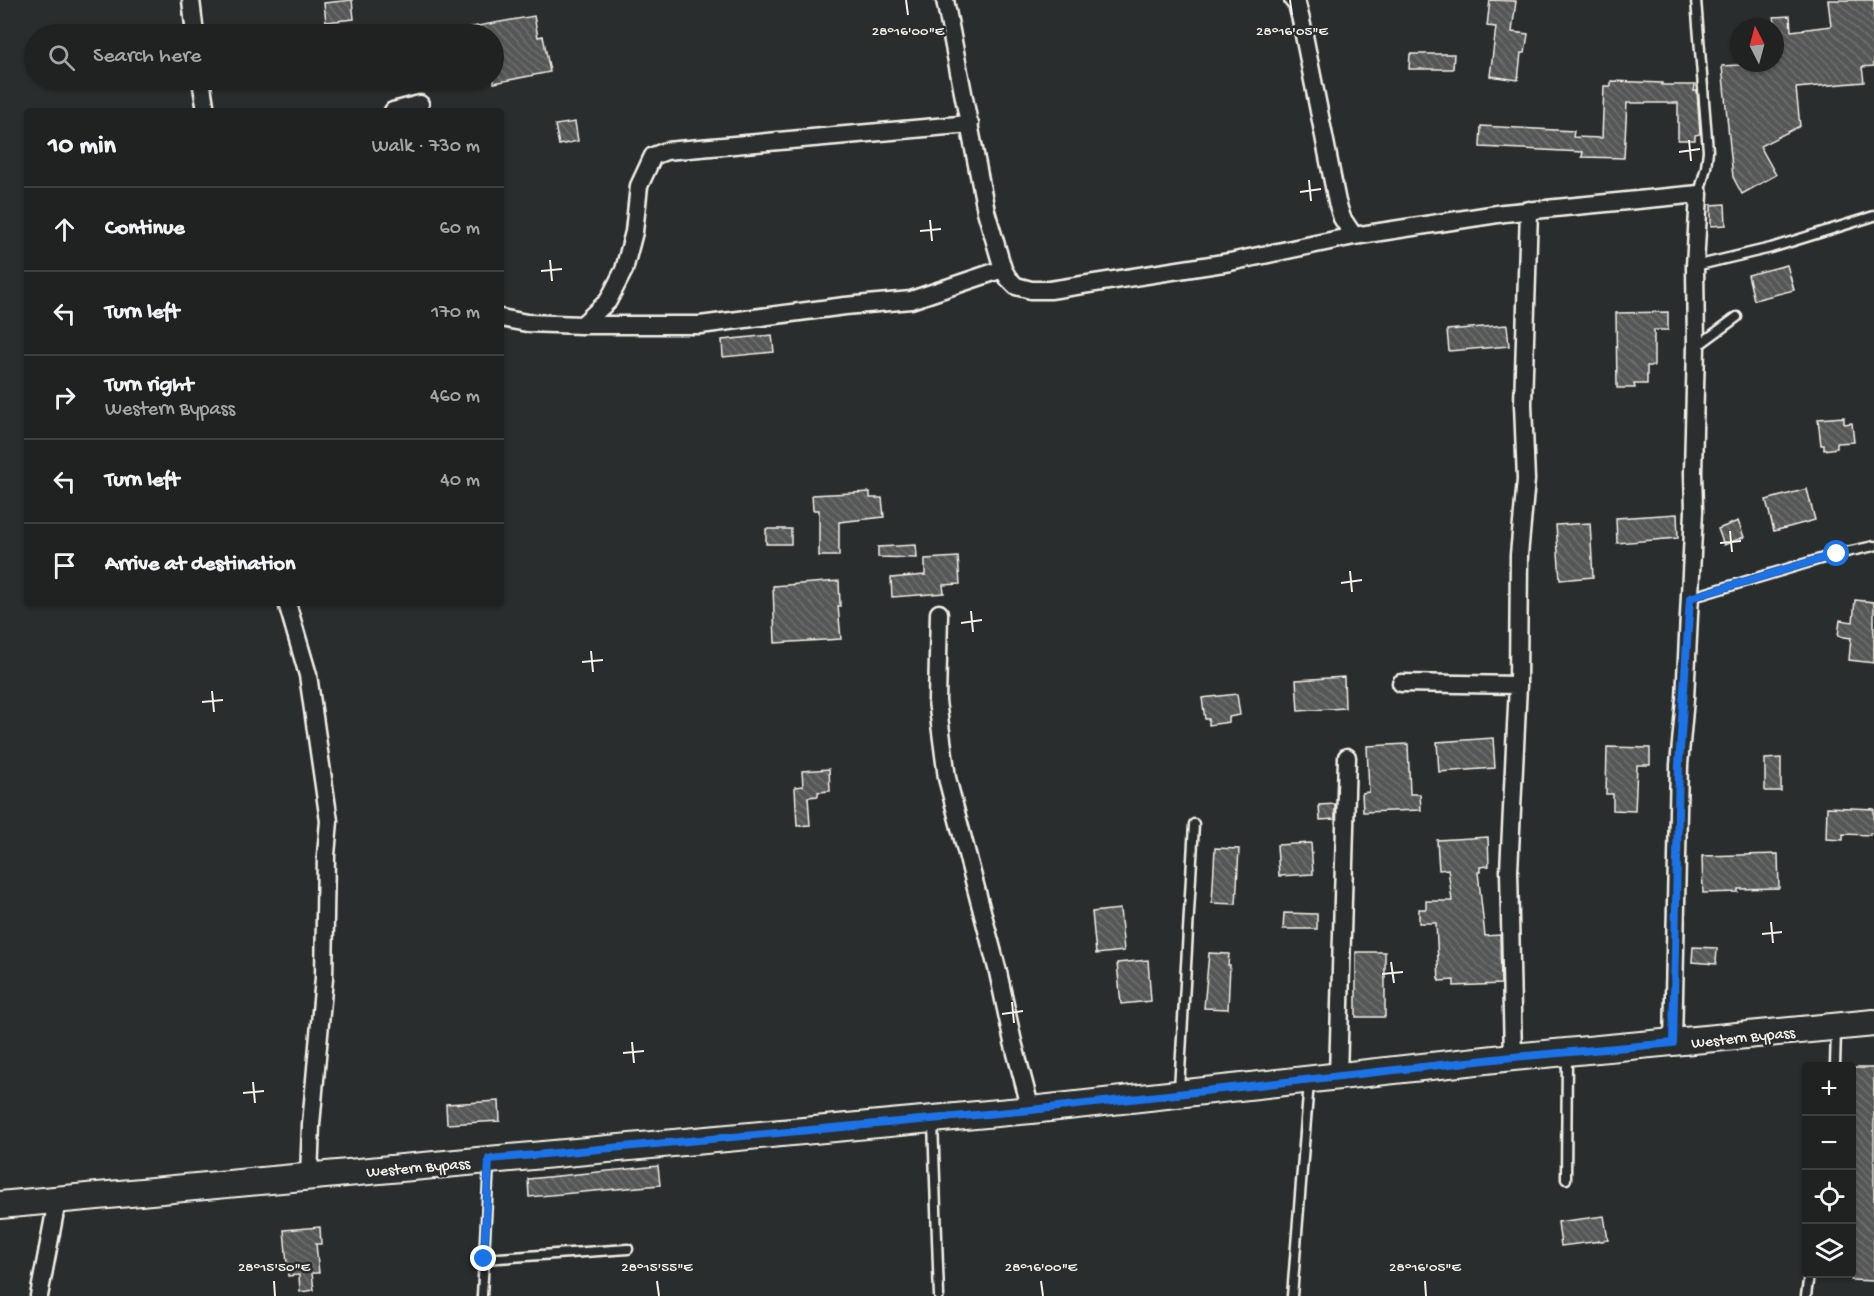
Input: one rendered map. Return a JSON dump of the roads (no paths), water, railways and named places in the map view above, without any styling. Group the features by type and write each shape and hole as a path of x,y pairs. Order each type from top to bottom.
{"main road":[{"name":"Western Bypass","path":"0,1205 1031,1110 1513,1057 1874,1023"}],"street":[{"path":"191,0 194,24"},
{"path":"945,0 986,211 1003,269 1016,286 1031,290 1050,290 1230,262 1354,236 1529,210 1700,194 1695,266 1694,512 1679,765 1673,1043"},
{"path":"1293,0 1297,4 1301,20 1337,202 1342,218 1354,236"},
{"path":"203,90 206,108"},
{"path":"406,108 420,105"},
{"path":"582,326 608,301 624,270 634,232 639,186 653,156 666,151 970,124"},
{"path":"1513,1057 1509,871 1518,685 1519,555 1526,480 1523,404 1529,210"},
{"path":"504,319 527,323 582,326 699,325 844,306 911,300 1003,269"},
{"path":"287,606 308,675 329,821 326,855 324,978 311,1125 309,1176"},
{"path":"939,613 937,701 947,778 998,972 1012,1042 1031,1110"},
{"path":"1401,683 1518,685"},
{"path":"1338,1076 1347,757"},
{"path":"39,1296 57,1200"}],"lane":[{"path":"1696,0 1708,151 1700,194"},
{"path":"1695,266 1771,248 1874,216"},
{"path":"1696,347 1737,317"},
{"path":"1690,598 1837,554 1874,546"},
{"path":"1179,1093 1194,824"},
{"path":"1835,1062 1836,1027"},
{"path":"1566,1179 1567,1053"},
{"path":"1292,1296 1310,1079"},
{"path":"933,1119 939,1296"},
{"path":"482,1296 489,1159"},
{"path":"484,1259 628,1250"},
{"path":"1806,1296 1808,1278"}]}
